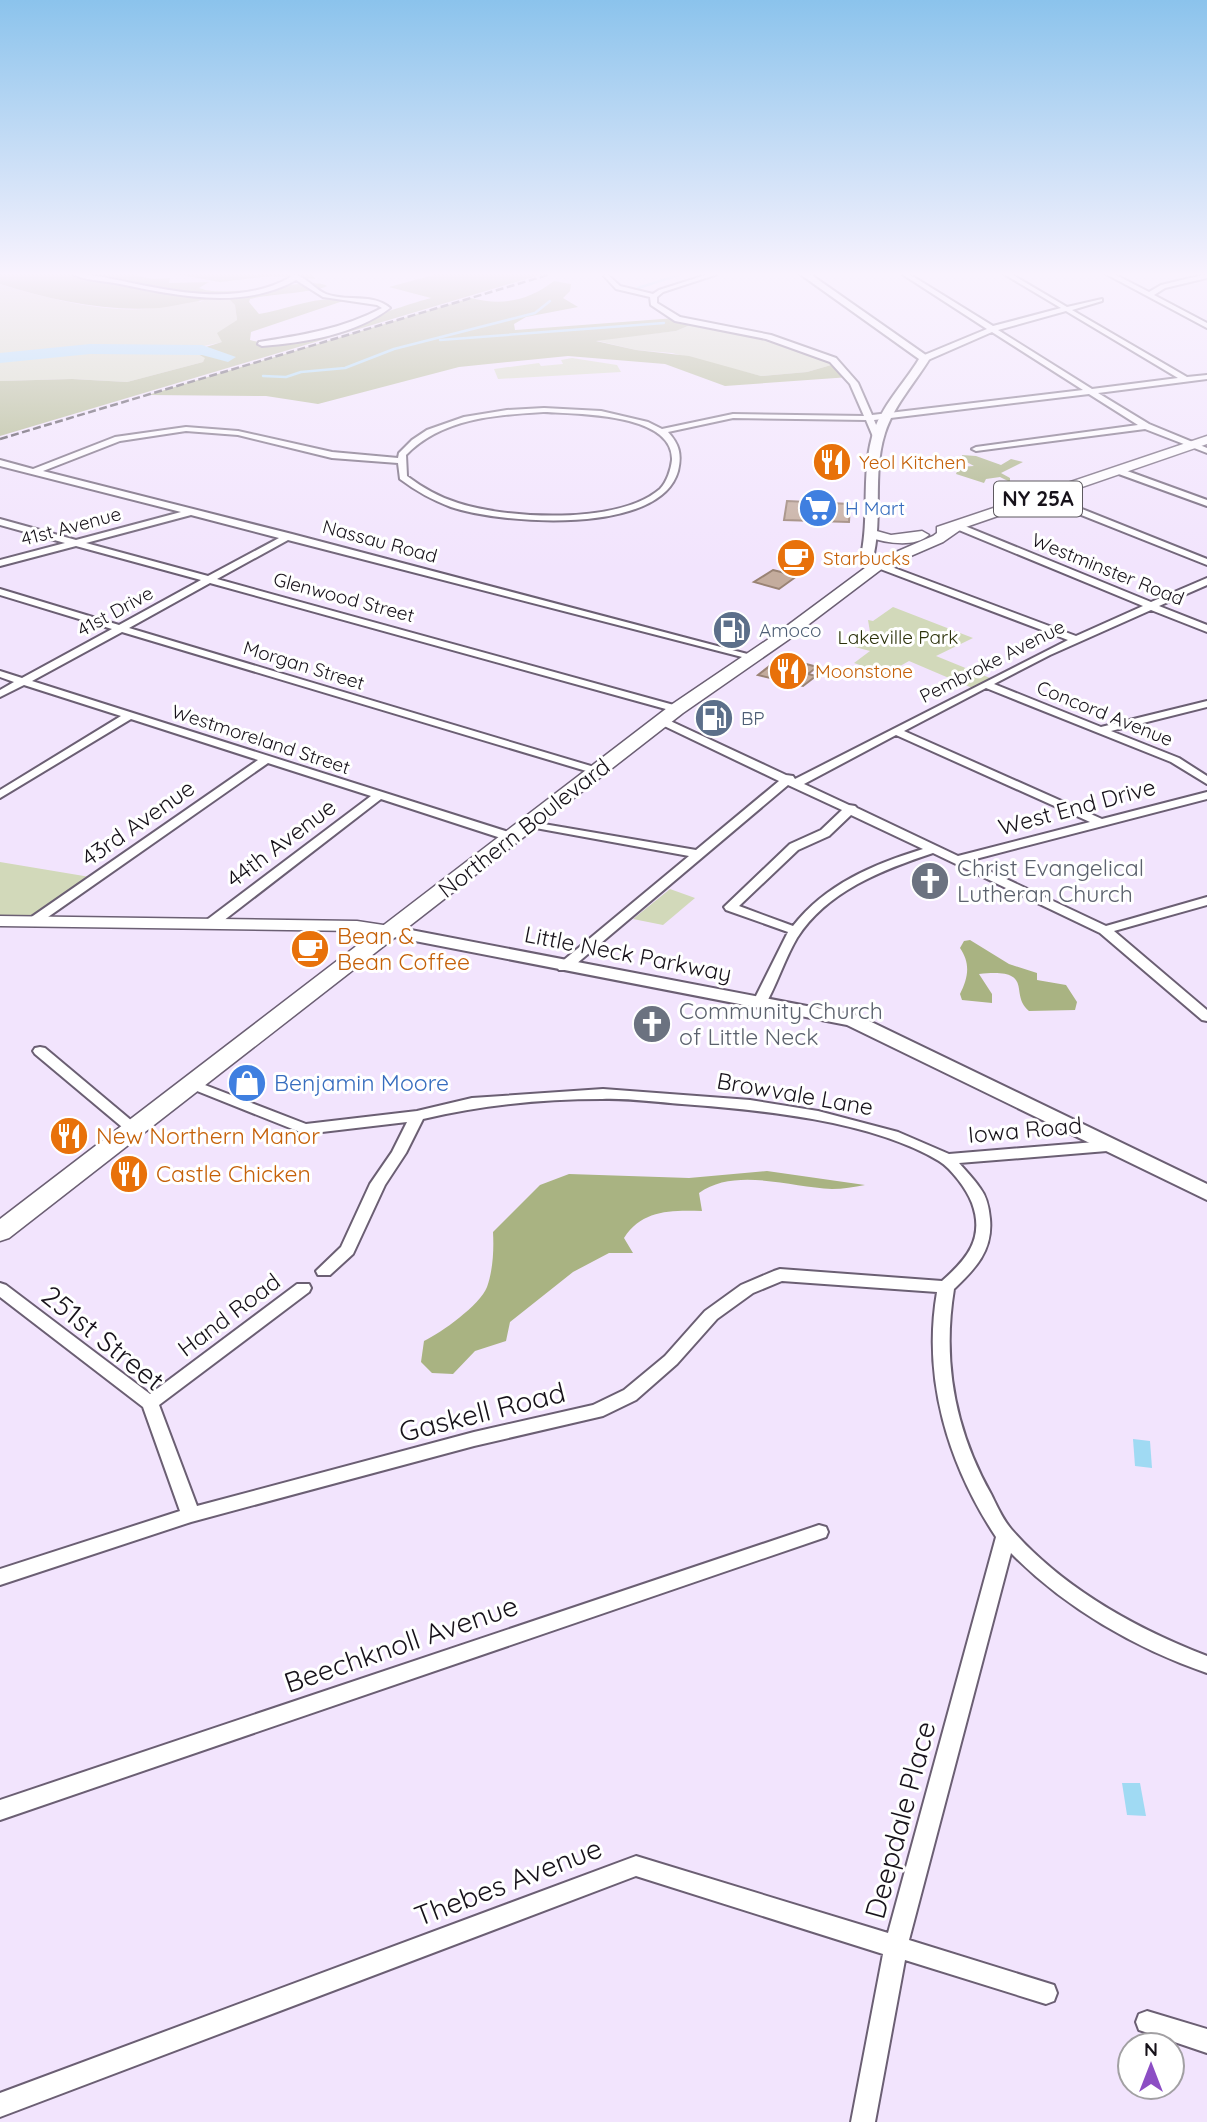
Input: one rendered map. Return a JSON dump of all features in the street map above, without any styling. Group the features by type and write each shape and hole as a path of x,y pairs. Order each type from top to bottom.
{"main road":[{"path":"872,563 878,439 886,416 915,373"},
{"name":"Northern Boulevard","path":"0,1232 677,709 750,656 782,637 872,563 922,535 1044,497 1207,440"},
{"name":"Northern Boulevard","path":"872,563 937,540 957,526"},
{"path":"873,534 890,540 922,535"},
{"name":"Little Neck Parkway","path":"390,931 564,967 852,1020 1207,1193"}],"street":[{"path":"845,373 854,383 878,439"},
{"path":"1063,373 1146,426 1207,451"},
{"path":"1175,373 1187,380"},
{"path":"662,430 733,416 869,418 1207,377"},
{"path":"544,410 590,412 624,418 662,430 675,442 677,452 671,476 663,491 631,507 573,517 507,516 450,506 412,487 403,477 400,461 407,448 423,437 454,424 498,414 544,410"},
{"path":"976,449 1146,426"},
{"path":"36,471 118,439 186,429 238,433 340,456 400,461"},
{"name":"Nassau Road","path":"0,463 195,511 750,656"},
{"path":"1119,471 1207,503"},
{"path":"1044,497 1207,562"},
{"name":"41st Avenue","path":"0,562 195,511"},
{"name":"Glenwood Street","path":"0,523 677,709"},
{"name":"Westminster Road","path":"957,526 1207,629"},
{"name":"41st Drive","path":"0,694 289,536"},
{"path":"872,563 1075,639"},
{"name":"Pembroke Avenue","path":"564,967 698,854 793,780 897,732 1075,639 1207,581"},
{"name":"Morgan Street","path":"0,592 597,771"},
{"name":"Westmoreland Street","path":"0,674 511,837"},
{"name":"Concord Avenue","path":"987,685 1179,762 1207,781"},
{"path":"1101,730 1207,704"},
{"path":"0,795 130,715"},
{"path":"662,721 793,780 1105,930 1207,1017"},
{"path":"897,732 1102,823"},
{"name":"43rd Avenue","path":"34,921 266,759"},
{"name":"West End Drive","path":"958,860 1207,795"},
{"name":"44th Avenue","path":"209,925 378,796"},
{"path":"796,931 730,907 794,848 825,833 851,808"},
{"path":"530,823 698,854"},
{"path":"759,1004 796,931 810,914 840,890 892,864 935,849"},
{"path":"1105,930 1207,901"},
{"name":"Little Neck Parkway","path":"0,921 357,926 390,931"},
{"path":"40,1051 133,1129"},
{"name":"Browvale Lane","path":"192,1084 305,1129 417,1115 472,1103 603,1094 750,1105 818,1116 893,1135 947,1159 975,1192 981,1207 983,1231 978,1252 970,1265 946,1287"},
{"path":"324,1271 347,1250 378,1184 399,1153 417,1115"},
{"name":"Iowa Road","path":"947,1159 1107,1146"},
{"name":"Gaskell Road","path":"0,1577 191,1515 474,1439 597,1410 630,1395 671,1360 711,1315 747,1289 780,1275 946,1287"},
{"path":"946,1287 939,1349 950,1422 976,1487 1006,1536 1052,1579 1090,1607 1157,1645 1207,1665"},
{"name":"Hand Road","path":"150,1403 303,1288"},
{"name":"251st Street","path":"0,1289 150,1403 191,1515"},
{"name":"Beechknoll Avenue","path":"0,1810 819,1532"},
{"name":"Deepdale Place","path":"863,2122 896,1946 1006,1536"},
{"name":"Thebes Avenue","path":"0,2105 636,1866 1046,1993"},
{"path":"1147,2022 1207,2041"}],"green space":[{"path":"0,373 161,373 127,382 72,379 0,381"},
{"path":"161,373 211,373 0,436 0,381 72,379 127,382"},
{"path":"221,373 436,373 318,404 266,396 148,395"},
{"path":"496,373 603,373 498,379"},
{"path":"690,373 750,373 761,376 847,373 850,377 725,386"},
{"path":"749,373 795,373 761,376"},
{"path":"962,455 976,456 1001,465 1011,459 1023,462 1001,473 1010,478 1010,482 1000,477 986,479 984,483 956,474 959,467 974,466 963,460"},
{"name":"Lakeville Park","path":"893,607 973,638 936,656 995,680 977,690 909,661 886,674 854,663 870,651 851,646 870,632 868,620 873,621"},
{"path":"0,862 96,878 34,921 0,921"},
{"path":"670,889 695,898 663,925 633,919"},
{"path":"970,940 1009,964 1037,973 1037,980 1066,985 1077,1002 1075,1010 1029,1011 1023,1004 1015,979 997,973 979,974 992,994 992,1003 962,1000 960,994 967,965 960,948 964,941"},
{"path":"767,1171 865,1185 832,1189 746,1180 713,1185 699,1193 702,1211 668,1212 639,1222 624,1238 633,1253 609,1253 573,1272 510,1322 506,1341 475,1351 453,1374 432,1373 421,1362 424,1341 459,1318 483,1294 492,1267 493,1232 540,1185 569,1174 689,1178"}],"water":[{"path":"1133,1439 1150,1441 1152,1468 1135,1466"},
{"path":"1122,1783 1140,1783 1146,1816 1127,1815"}],"building":[{"name":"H Mart","path":"787,501 850,504 849,522 784,520"},
{"path":"773,570 797,576 779,589 754,582"},
{"name":"Moonstone","path":"781,657 817,667 808,674 816,676 803,686 758,675"}],"waterway":[{"path":"263,376 286,377 298,373"}],"railway":[{"path":"0,439 220,373"}],"place":[{"name":"Yeol Kitchen","path":"832,462"},
{"name":"H Mart","path":"818,508"},
{"name":"Starbucks","path":"796,558"},
{"name":"Amoco","path":"732,630"},
{"name":"Moonstone","path":"788,671"},
{"name":"BP","path":"714,718"},
{"name":"Christ Evangelical Lutheran Church","path":"930,881"},
{"name":"Bean & Bean Coffee","path":"310,949"},
{"name":"Community Church of Little Neck","path":"652,1024"},
{"name":"Benjamin Moore","path":"247,1083"},
{"name":"New Northern Manor","path":"69,1136"},
{"name":"Castle Chicken","path":"129,1174"}]}
